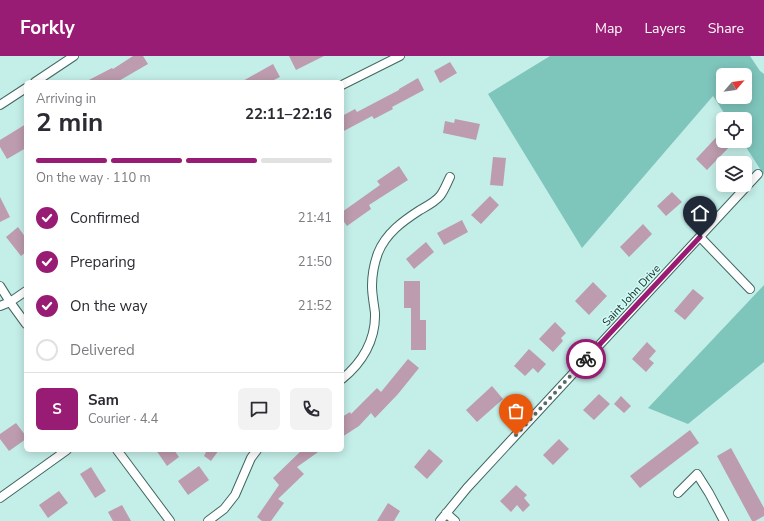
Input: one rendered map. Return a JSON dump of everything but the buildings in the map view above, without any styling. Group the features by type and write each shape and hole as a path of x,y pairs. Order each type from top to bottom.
{"street":[{"path":"38,80 74,56"},
{"path":"344,84 400,56"},
{"path":"0,105 24,89"},
{"name":"Saint John Drive","path":"440,521 521,429 758,174"},
{"path":"344,377 355,368 364,356 373,333 375,314 372,286 374,266 379,251 386,238 400,224 431,204 440,196 450,177"},
{"path":"700,237 750,289"},
{"path":"0,286 24,321"},
{"path":"0,306 10,302 24,292"},
{"path":"0,498 64,452"},
{"path":"118,452 170,521"},
{"path":"208,521 224,509 235,495 242,482 249,463 256,452"},
{"path":"678,493 698,474 724,521"},
{"path":"446,513 455,521"}],"shaded area":[{"path":"550,56 750,56 760,71 764,74 764,175 747,148 752,148 752,112 723,112 718,104 752,104 752,68 716,68 716,101 713,96 582,248 488,94"},
{"path":"764,285 764,362 688,424 648,408"}],"way so far":[{"path":"516,435 586,359"}],"route":[{"path":"586,359 700,237"}]}
